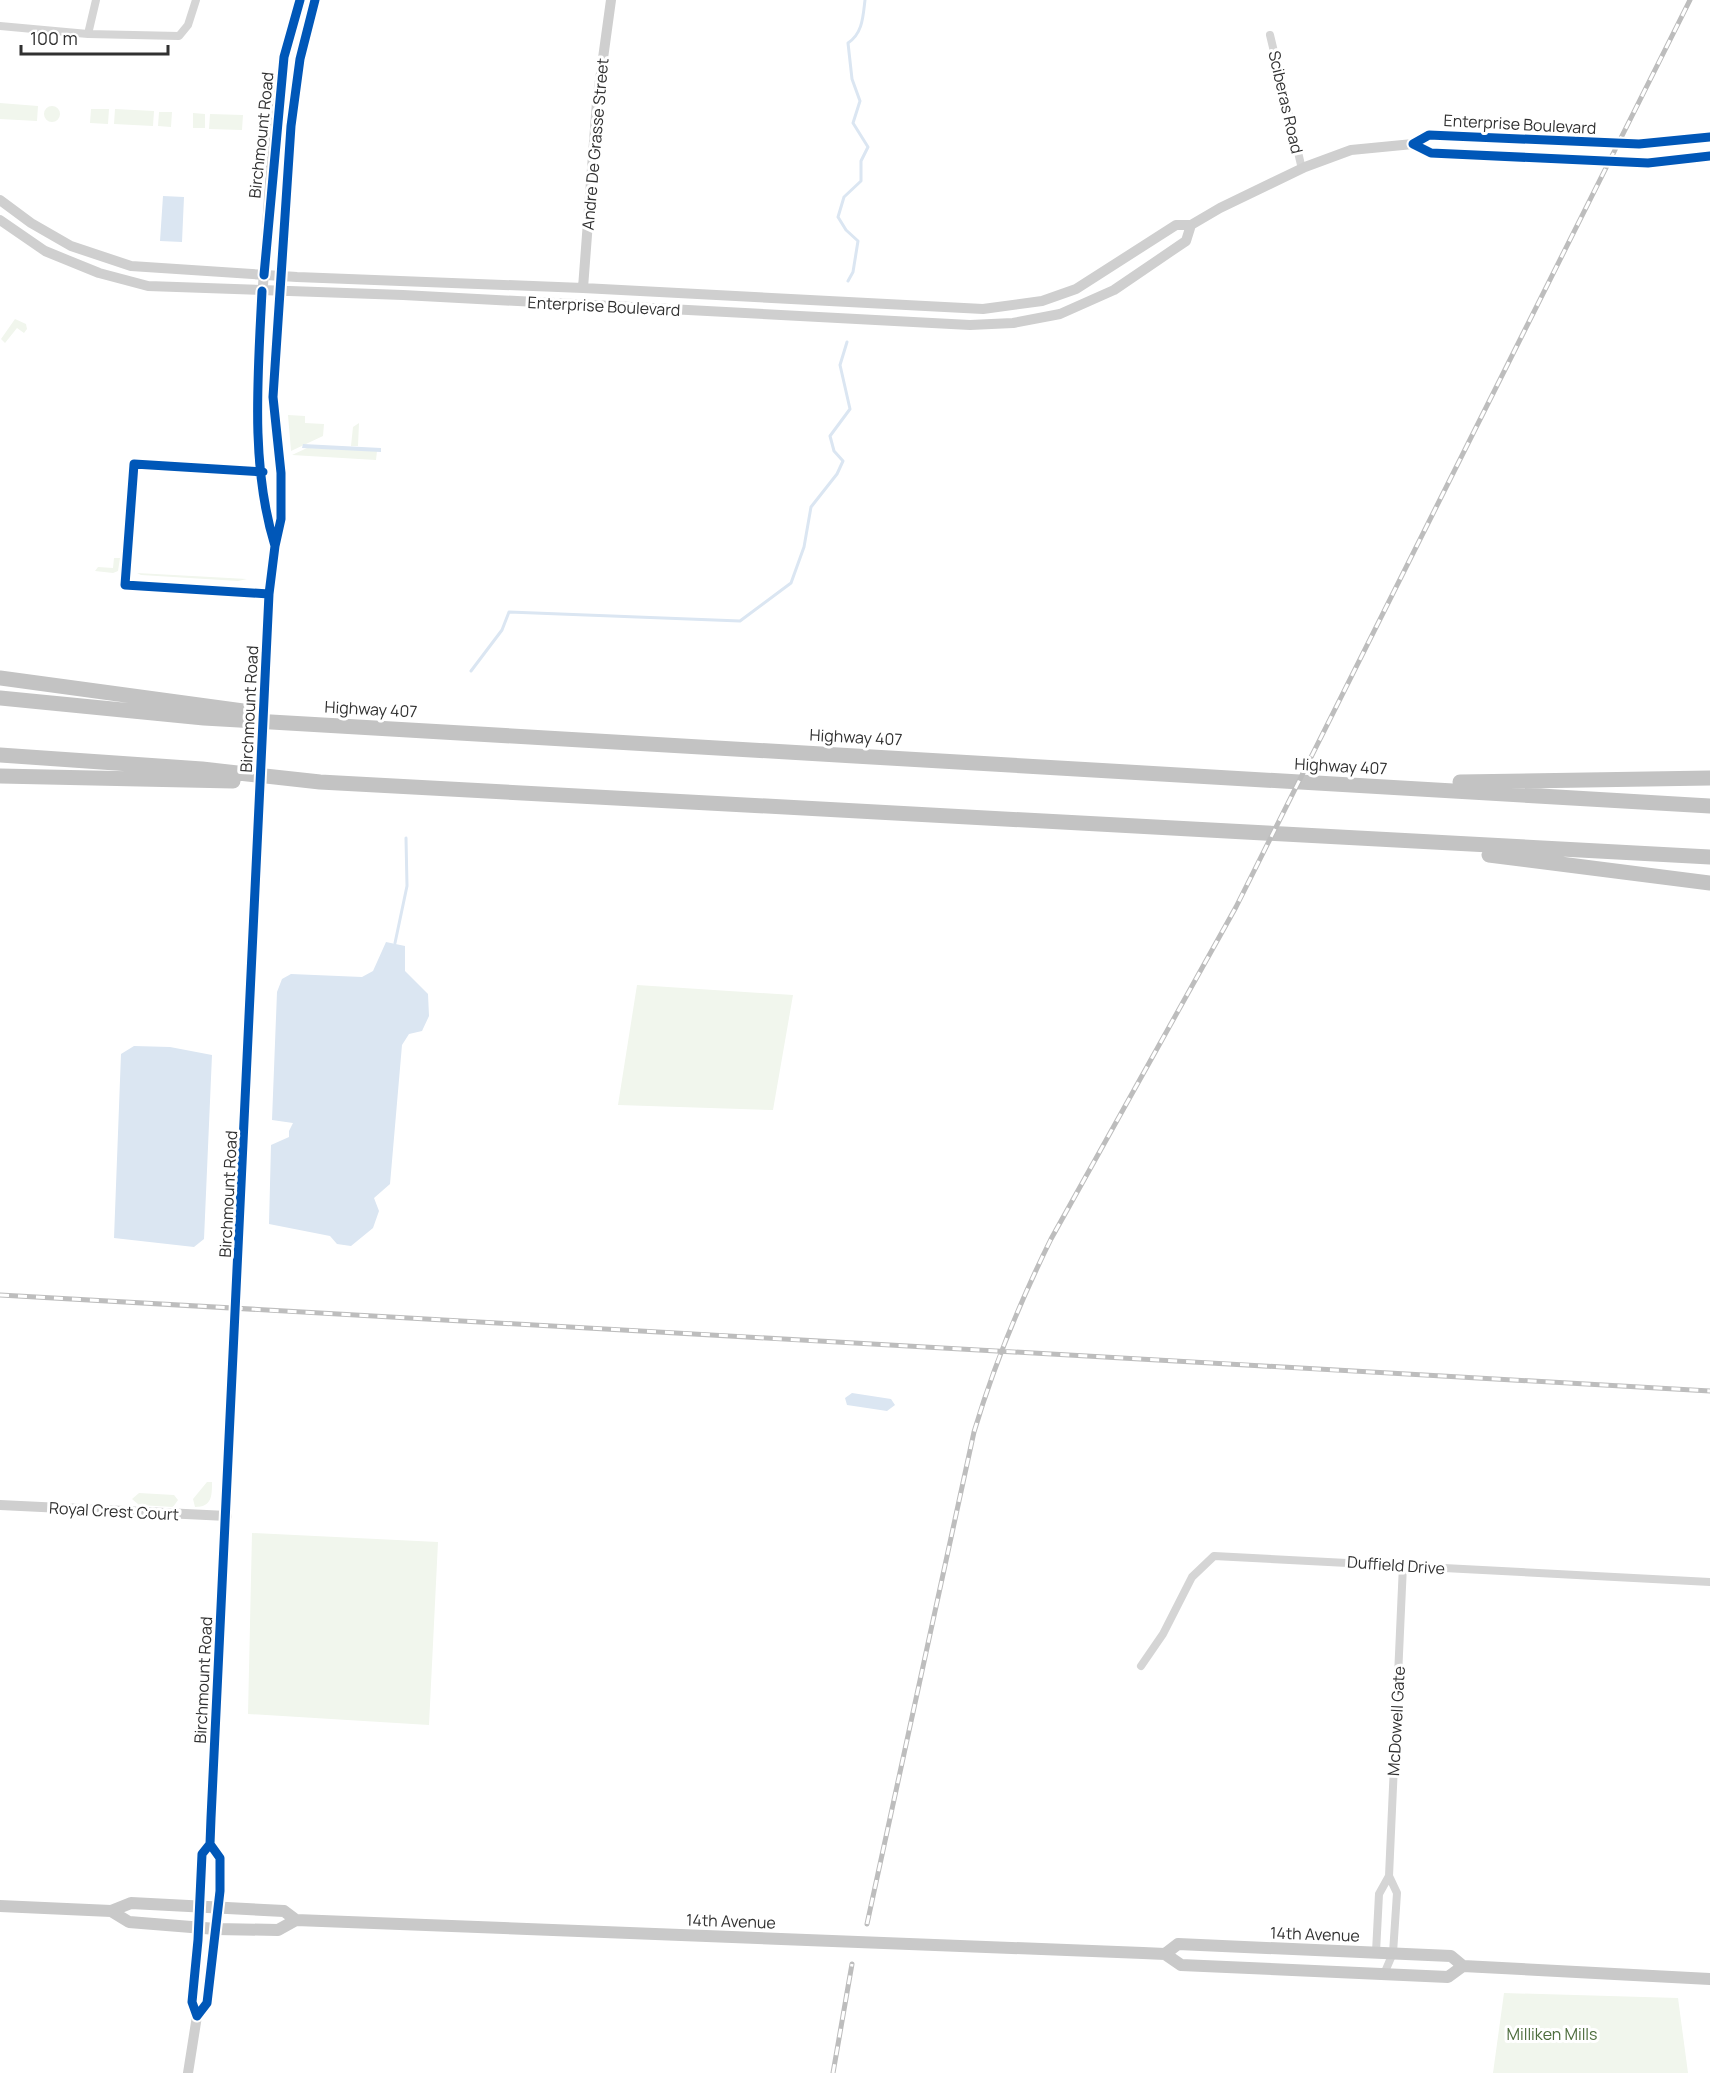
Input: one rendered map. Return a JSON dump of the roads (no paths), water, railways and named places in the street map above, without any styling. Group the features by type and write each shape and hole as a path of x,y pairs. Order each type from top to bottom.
{"highway":[{"path":"0,678 205,712"},
{"name":"Highway 407","path":"0,698 205,712 326,724 1710,806"},
{"path":"0,755 201,775 1710,857"},
{"path":"0,776 201,775"},
{"path":"1364,785 1710,777"},
{"path":"1334,837 1566,863 1710,883"}],"main road":[{"name":"Birchmount Road","path":"275,546 267,519 257,399 262,291 284,57 300,0"},
{"name":"Birchmount Road","path":"198,2016 192,2002 199,1928 202,1854 210,1844 228,1516 269,594 281,519 281,473 273,397 291,126 300,59 315,0"},
{"name":"Andre De Grasse Street","path":"583,288 597,102 611,0"},
{"name":"Enterprise Boulevard","path":"0,200 31,223 71,246 131,266 281,276 583,288 983,309 1042,301 1076,289 1176,225 1191,225 1220,208 1302,169 1351,150 1413,144 1429,135 1639,144 1710,137"},
{"name":"Enterprise Boulevard","path":"1413,144 1431,153 1648,163 1710,156"},
{"name":"Enterprise Boulevard","path":"0,220 45,251 99,273 148,286 970,325 1013,323 1060,314 1114,290 1186,241 1191,225"},
{"name":"Royal Crest Court","path":"0,1505 228,1516"},
{"name":"Birchmount Road","path":"188,2073 198,2016 207,2003 216,1929 220,1858 210,1844"},
{"name":"14th Avenue","path":"0,1905 111,1911 131,1903 284,1911 296,1920"},
{"name":"14th Avenue","path":"111,1911 129,1922 216,1929 278,1930 296,1920 1165,1954 1181,1965 1448,1977 1463,1966"},
{"name":"14th Avenue","path":"1165,1954 1178,1944 1376,1952 1451,1956 1463,1966 1710,1979"}],"street":[{"path":"88,34 96,0"},
{"path":"0,26 88,34 179,36 188,25 196,0"},
{"name":"Sciberas Road","path":"1270,35 1302,169"},
{"path":"583,288 583,305"},
{"path":"132,484 134,464"},
{"name":"Duffield Drive","path":"1141,1666 1162,1634 1192,1577 1214,1556 1403,1565 1584,1578 1710,1582"},
{"name":"McDowell Gate","path":"1376,1952 1380,1894 1389,1876 1403,1565"},
{"name":"McDowell Gate","path":"1384,1974 1393,1953 1397,1893 1389,1876"}],"waterway":[{"path":"848,281 853,272 858,241 846,230 838,217 844,197 861,181 861,161 868,147 853,123 860,101 852,79 848,43 859,29 865,0"},
{"path":"471,671 502,630 509,612 740,621 791,583 804,547 811,507 837,474 843,461 834,451 830,436 850,409 840,365 847,342"},
{"path":"395,943 407,886 406,838"}],"railway":[{"path":"867,1924 974,1432 990,1382 1018,1310 1051,1239 1236,907 1690,0"},
{"path":"0,1295 1710,1391"},
{"path":"833,2073 852,1964"}],"park label":[{"name":"Milliken Mills","path":"1552,2034"}]}
